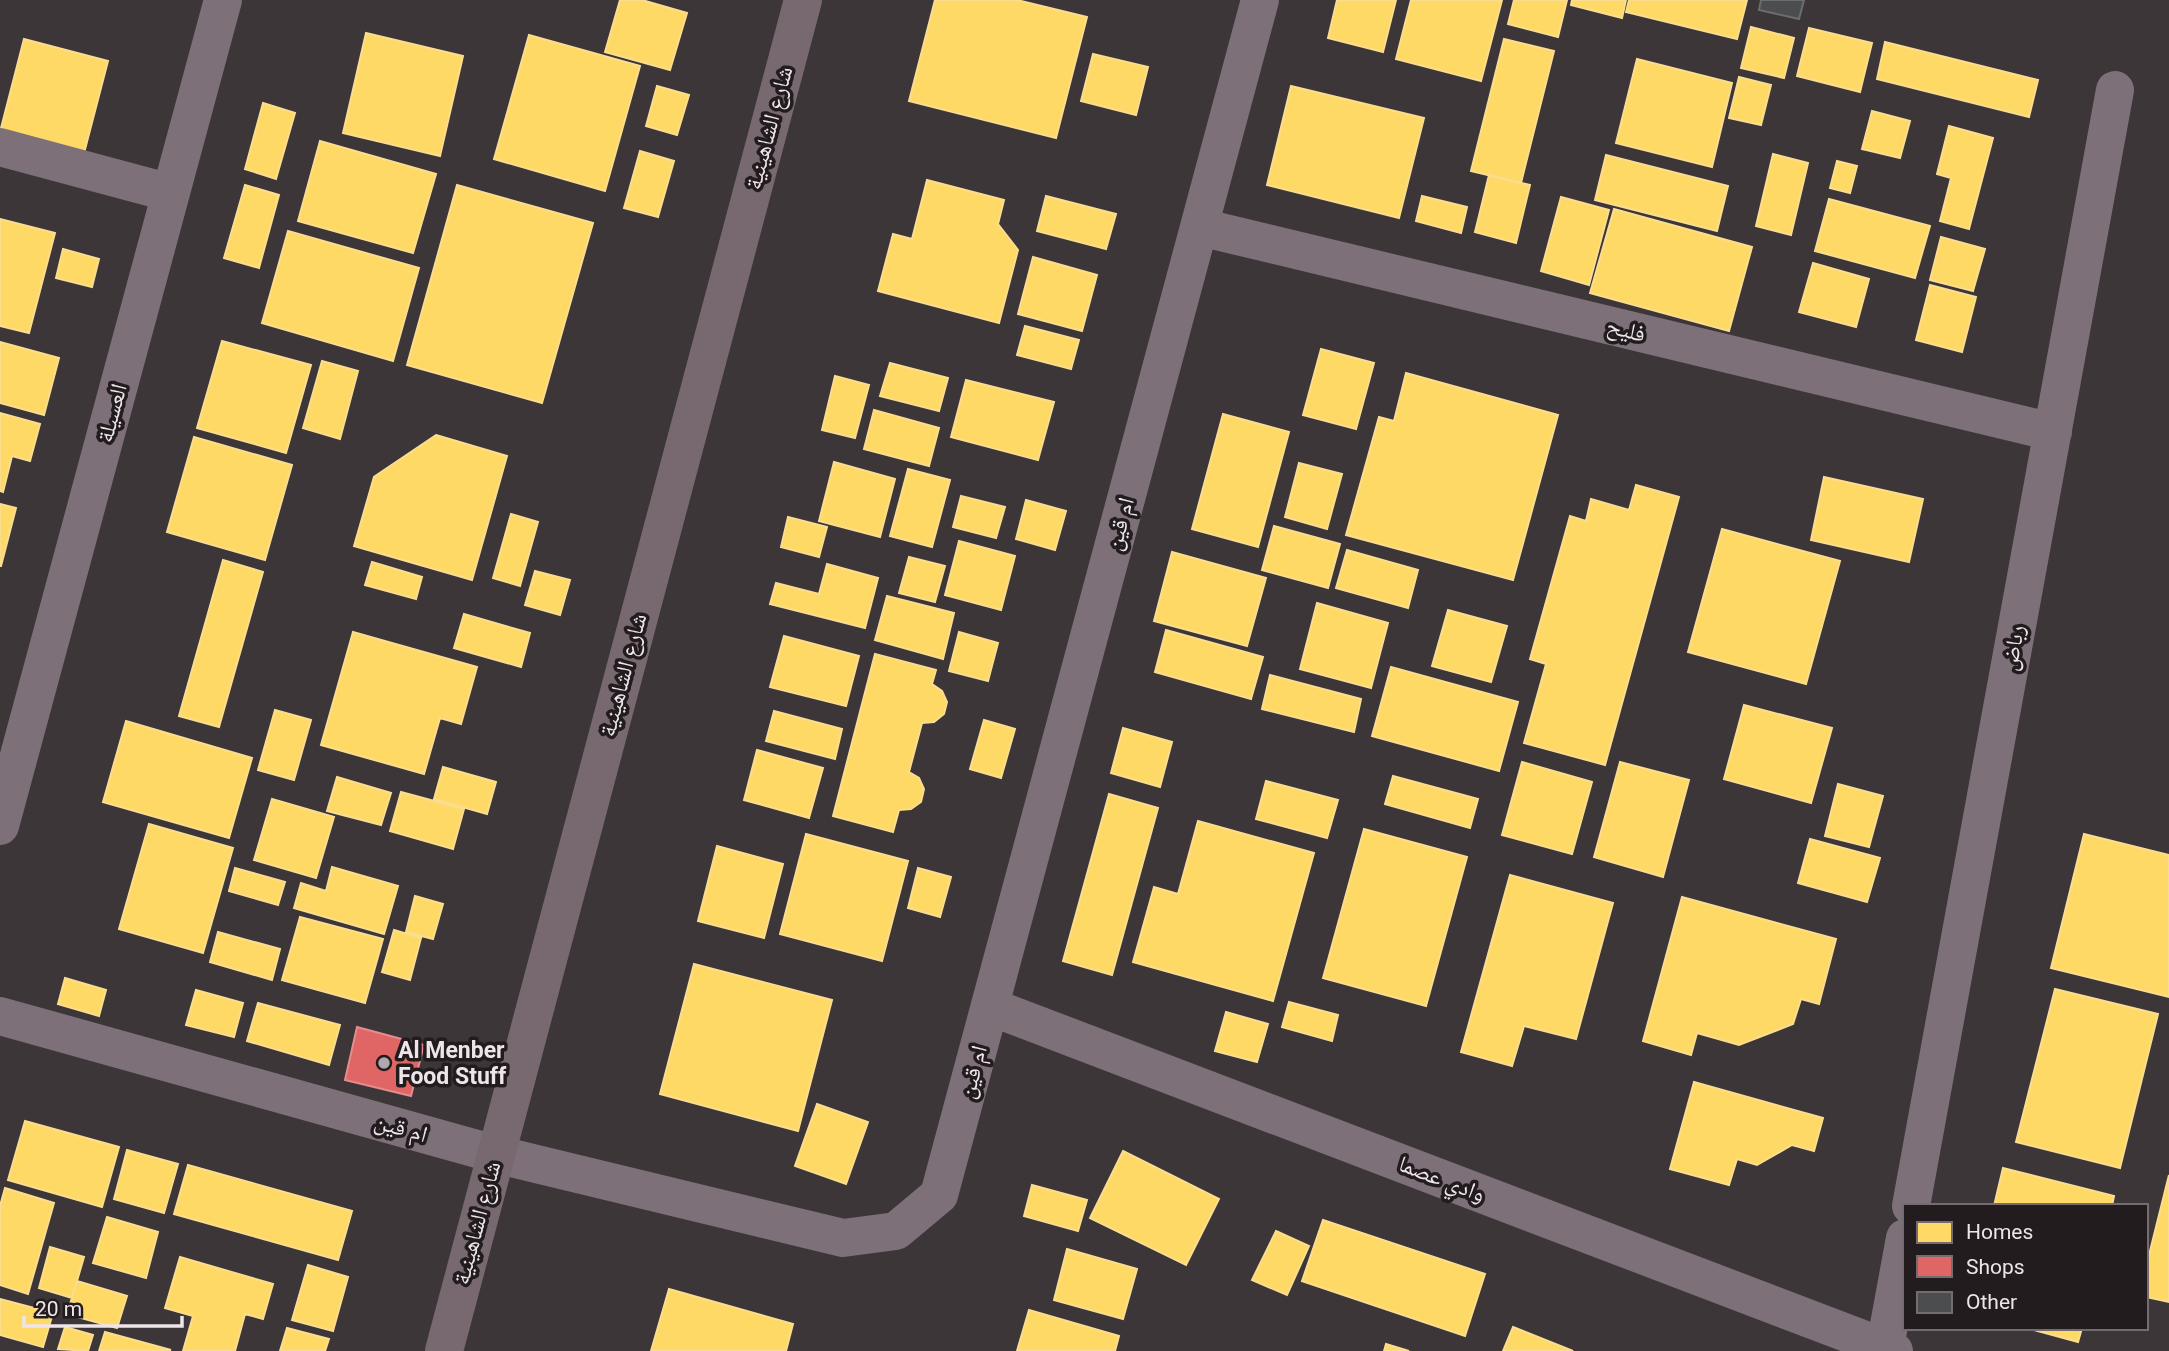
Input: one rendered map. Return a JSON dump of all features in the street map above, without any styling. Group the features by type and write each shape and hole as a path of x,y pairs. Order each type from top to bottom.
{"street":[{"name":"العسيلة","path":"0,826 9,757 171,193 223,0"},
{"name":"شارع الشاهينية","path":"444,1351 803,0"},
{"name":"ام قين","path":"0,1016 495,1154 844,1238 896,1231 939,1195 1260,0"},
{"name":"رباض","path":"1911,1204 2115,90"},
{"path":"0,147 171,193"},
{"name":"فليح","path":"1200,228 2053,432"},
{"name":"وادي عصما","path":"991,1007 1889,1349"},
{"path":"1889,1349 1903,1252"}],"building: Homes":[{"path":"620,0 642,0 687,13 670,70 605,52"},
{"path":"935,0 1017,0 1087,17 1056,138 909,101"},
{"path":"1337,0 1396,0 1383,52 1328,38"},
{"path":"1411,0 1502,0 1481,81 1396,59"},
{"path":"1514,0 1567,0 1558,37 1508,24"},
{"path":"1572,0 1626,0 1622,18 1571,5"},
{"path":"1629,0 1747,0 1737,39 1626,12"},
{"path":"1751,27 1794,38 1784,78 1741,68"},
{"path":"1809,28 1872,43 1860,92 1797,76"},
{"path":"366,33 463,56 440,156 343,133"},
{"path":"529,35 640,66 605,191 494,159"},
{"path":"24,39 108,61 82,161 0,132"},
{"path":"1504,39 1554,51 1521,183 1471,171"},
{"path":"1885,42 2038,80 2029,117 1877,79"},
{"path":"1093,54 1148,67 1136,115 1081,101"},
{"path":"1637,59 1732,83 1712,167 1616,143"},
{"path":"1739,77 1771,85 1761,125 1729,118"},
{"path":"657,86 689,95 677,135 646,126"},
{"path":"1291,86 1424,118 1399,218 1267,185"},
{"path":"263,103 295,113 276,179 245,169"},
{"path":"1872,111 1910,121 1900,158 1862,149"},
{"path":"1949,126 1993,138 1969,229 1940,221 1951,178 1937,174"},
{"path":"320,141 436,174 413,253 298,221"},
{"path":"640,151 674,161 658,217 624,208"},
{"path":"1773,154 1808,163 1791,235 1756,226"},
{"path":"1606,155 1728,186 1717,231 1595,200"},
{"path":"1837,161 1857,166 1850,193 1830,188"},
{"path":"1489,175 1530,185 1516,243 1475,232"},
{"path":"927,180 1004,200 998,224 1018,250 999,323 878,291 893,234 912,239"},
{"path":"245,185 279,195 259,268 224,258"},
{"path":"457,185 593,223 542,403 407,365"},
{"path":"1046,196 1116,214 1106,249 1037,231"},
{"path":"1422,196 1467,207 1461,233 1416,221"},
{"path":"1561,197 1609,210 1589,285 1541,271"},
{"path":"1829,199 1930,226 1915,278 1815,251"},
{"path":"1614,209 1752,247 1729,331 1590,293"},
{"path":"0,219 55,233 29,333 0,326"},
{"path":"288,231 419,268 393,361 262,323"},
{"path":"1941,237 1985,249 1973,291 1930,280"},
{"path":"63,249 99,259 92,287 56,278"},
{"path":"1033,257 1097,275 1082,331 1018,314"},
{"path":"1813,263 1869,279 1856,327 1799,312"},
{"path":"1930,285 1976,297 1962,352 1916,340"},
{"path":"1025,326 1079,340 1071,369 1017,355"},
{"path":"222,341 311,365 286,453 197,428"},
{"path":"0,342 59,358 44,415 0,403"},
{"path":"1321,349 1374,363 1356,429 1303,415"},
{"path":"322,361 358,371 340,439 303,428"},
{"path":"890,363 948,378 939,411 880,396"},
{"path":"1406,373 1558,415 1513,580 1346,535 1379,417 1394,421"},
{"path":"835,376 869,385 855,438 822,430"},
{"path":"966,380 1054,402 1038,460 951,437"},
{"path":"874,410 939,428 929,466 864,449"},
{"path":"0,413 40,424 30,461 12,456 3,492 0,491"},
{"path":"1223,414 1289,432 1258,547 1192,529"},
{"path":"436,435 507,456 472,580 354,546 374,477"},
{"path":"194,437 292,465 265,560 167,532"},
{"path":"834,462 895,479 880,537 819,521"},
{"path":"1299,463 1342,474 1327,529 1285,517"},
{"path":"908,469 950,480 932,547 890,536"},
{"path":"1824,477 1923,499 1909,562 1811,540"},
{"path":"1636,485 1679,497 1605,765 1524,743 1546,664 1530,659 1570,516 1586,521 1591,499 1629,510"},
{"path":"961,496 1005,507 996,538 953,527"},
{"path":"1026,500 1066,511 1055,550 1016,539"},
{"path":"0,504 16,508 1,566 0,566"},
{"path":"511,514 538,522 520,586 493,578"},
{"path":"788,517 827,527 819,557 781,547"},
{"path":"1274,526 1340,544 1328,588 1262,570"},
{"path":"1722,529 1840,561 1806,684 1688,652"},
{"path":"959,541 1015,556 1001,610 945,595"},
{"path":"1347,550 1418,570 1408,608 1336,588"},
{"path":"1172,552 1266,578 1247,646 1154,621"},
{"path":"909,557 945,566 935,602 899,593"},
{"path":"223,560 263,572 219,727 179,716"},
{"path":"372,562 422,577 416,599 365,585"},
{"path":"827,564 878,578 865,628 770,604 776,583 819,594"},
{"path":"535,571 570,580 560,615 525,605"},
{"path":"887,596 954,613 943,659 875,640"},
{"path":"1317,603 1388,623 1371,688 1300,669"},
{"path":"1448,610 1507,626 1491,682 1432,666"},
{"path":"464,614 530,633 521,667 454,648"},
{"path":"1166,630 1263,657 1251,699 1155,672"},
{"path":"353,632 477,667 461,724 440,718 424,774 321,745"},
{"path":"959,632 998,643 988,681 949,671"},
{"path":"784,636 859,656 846,706 770,687"},
{"path":"875,654 936,670 932,684 942,691 947,702 944,714 934,722 922,723 909,772 919,778 924,789 921,802 911,809 899,810 893,832 833,816"},
{"path":"1391,667 1518,702 1499,771 1372,736"},
{"path":"1270,675 1361,699 1354,732 1262,709"},
{"path":"1744,705 1832,728 1811,803 1724,779"},
{"path":"275,710 311,720 294,780 258,770"},
{"path":"774,711 842,729 835,759 766,741"},
{"path":"984,720 1015,729 1001,778 970,769"},
{"path":"126,721 252,758 229,838 103,802"},
{"path":"1123,728 1172,742 1160,787 1111,773"},
{"path":"757,750 823,768 809,818 744,800"},
{"path":"1522,762 1592,782 1572,854 1502,835"},
{"path":"1620,762 1689,780 1663,877 1594,857"},
{"path":"443,767 496,782 487,814 434,799"},
{"path":"1393,776 1478,799 1470,828 1385,804"},
{"path":"337,777 391,793 381,825 327,811"},
{"path":"1266,781 1338,800 1327,838 1256,819"},
{"path":"1838,784 1883,796 1869,847 1825,836"},
{"path":"401,792 464,809 453,849 390,831"},
{"path":"1109,794 1158,808 1112,975 1063,961"},
{"path":"272,799 334,817 316,878 254,860"},
{"path":"1198,821 1314,853 1273,1001 1133,962 1154,887 1178,894"},
{"path":"149,824 233,848 203,953 119,929"},
{"path":"1364,829 1467,857 1426,1006 1323,978"},
{"path":"806,834 908,861 882,961 780,934"},
{"path":"2084,834 2169,855 2169,997 2051,968"},
{"path":"1810,839 1880,858 1867,902 1798,883"},
{"path":"717,846 783,864 764,938 698,921"},
{"path":"332,867 398,886 384,934 294,908 301,883 326,891"},
{"path":"235,868 285,882 278,905 229,891"},
{"path":"918,868 951,877 940,917 908,908"},
{"path":"1510,875 1613,903 1576,1039 1524,1026 1512,1066 1461,1052"},
{"path":"415,896 443,904 433,939 406,932"},
{"path":"1682,897 1836,939 1819,1004 1801,999 1793,1024 1739,1045 1697,1033 1691,1055 1643,1041"},
{"path":"300,917 383,939 365,1003 282,980"},
{"path":"394,930 421,938 410,980 382,972"},
{"path":"218,932 280,949 272,980 210,962"},
{"path":"694,964 832,1000 798,1131 660,1094"},
{"path":"65,978 106,990 99,1016 58,1004"},
{"path":"2055,989 2158,1014 2120,1168 2016,1142"},
{"path":"196,990 243,1003 234,1037 186,1025"},
{"path":"1289,1002 1338,1015 1332,1041 1282,1027"},
{"path":"258,1003 340,1025 329,1065 247,1041"},
{"path":"1226,1012 1268,1024 1257,1062 1215,1051"},
{"path":"1694,1082 1823,1118 1814,1151 1792,1145 1757,1165 1737,1159 1729,1185 1670,1169"},
{"path":"817,1104 868,1122 846,1184 795,1166"},
{"path":"25,1121 119,1147 102,1207 8,1180"},
{"path":"127,1150 178,1164 164,1213 114,1199"},
{"path":"1123,1151 1219,1199 1186,1265 1090,1218"},
{"path":"188,1165 352,1211 338,1260 174,1214"},
{"path":"2003,1168 2114,1196 2112,1204 1994,1204"},
{"path":"2169,1175 2169,1302 2148,1297 2148,1259"},
{"path":"1032,1185 1087,1200 1078,1231 1024,1216"},
{"path":"5,1188 54,1203 28,1294 0,1285 0,1206"},
{"path":"107,1217 158,1232 146,1278 93,1263"},
{"path":"1323,1220 1485,1274 1465,1336 1302,1281"},
{"path":"1276,1231 1309,1246 1287,1295 1252,1280"},
{"path":"50,1247 84,1257 72,1298 39,1288"},
{"path":"1067,1249 1137,1269 1123,1319 1054,1300"},
{"path":"180,1257 273,1284 263,1319 245,1314 235,1351 183,1351 193,1316 165,1308"},
{"path":"308,1265 348,1277 333,1331 292,1320"},
{"path":"77,1281 127,1296 117,1328 67,1314"},
{"path":"669,1289 793,1324 786,1351 651,1351"},
{"path":"0,1299 53,1313 43,1347 0,1335"},
{"path":"1029,1310 1119,1336 1115,1351 1017,1351"},
{"path":"65,1327 93,1335 88,1351 58,1349"},
{"path":"1513,1327 1573,1351 1503,1351"},
{"path":"287,1328 329,1339 325,1351 280,1351"},
{"path":"2034,1330 2081,1330 2078,1342"},
{"path":"105,1332 171,1350 99,1351"},
{"path":"1386,1344 1409,1351 1384,1351"}],"building: Shops":[{"name":"Al Menber Food Stuff","path":"357,1027 424,1045 411,1096 345,1080"}],"building: Other":[{"path":"1761,0 1804,0 1799,19 1759,10"}],"place":[{"name":"Al Menber Food Stuff","path":"384,1063"}]}
